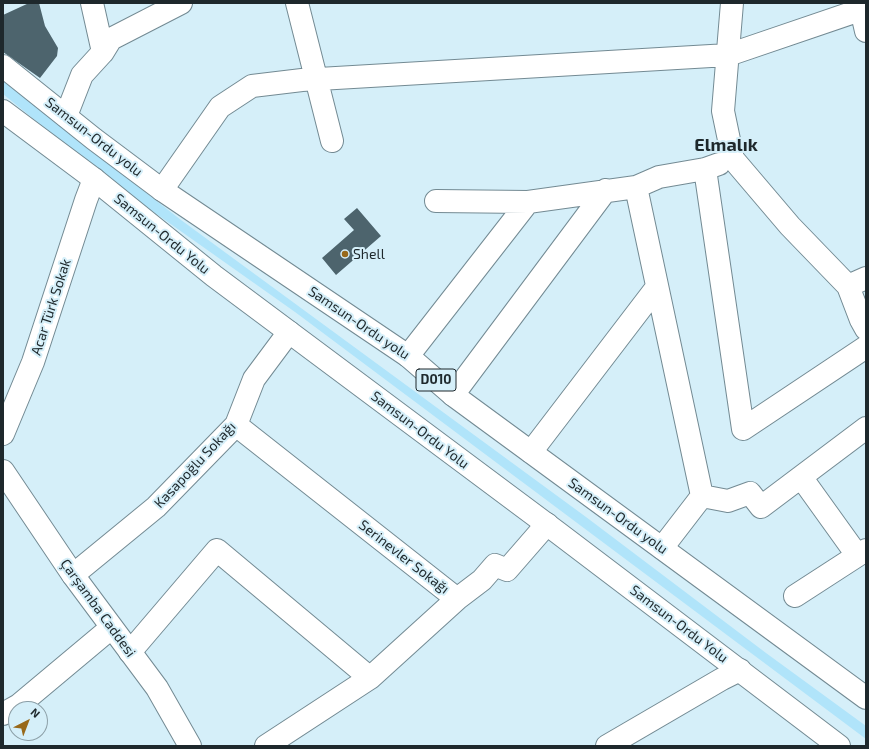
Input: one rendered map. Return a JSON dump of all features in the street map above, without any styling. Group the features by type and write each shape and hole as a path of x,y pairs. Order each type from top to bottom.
{"main road":[{"path":"92,3 103,52"},
{"path":"66,116 82,75 103,52 111,39 181,3"},
{"path":"297,3 332,141"},
{"path":"732,3 723,111 734,159 790,226 857,282 861,320 866,329"},
{"path":"162,190 220,107 252,86 316,79 728,55 863,7 866,30"},
{"name":"Samsun-Ordu yolu","path":"3,66 162,190 408,356 453,395 866,698"},
{"name":"Samsun-Ordu Yolu","path":"3,111 94,179 214,276 546,524 839,746"},
{"path":"436,200 528,202 636,186 659,177 705,169 734,159"},
{"path":"705,169 743,429 866,347"},
{"name":"Acar Türk Sokak","path":"3,434 33,362 94,179"},
{"path":"636,186 702,496 662,548"},
{"path":"453,395 606,190"},
{"path":"408,356 528,202"},
{"path":"531,452 657,288"},
{"name":"Kasapoğlu Sokağı","path":"73,575 156,507 236,425 254,379 288,332"},
{"name":"Serinevler Sokağı","path":"236,425 457,599 370,678 266,746"},
{"path":"702,496 728,501 750,493 762,507 866,428"},
{"name":"Çarşamba Caddesi","path":"5,477 111,628 157,688 190,746"},
{"path":"795,596 861,552 801,477"},
{"path":"457,599 482,580 495,566 507,570 546,524"},
{"path":"130,652 217,550 370,678"},
{"path":"3,714 18,704 111,628"},
{"path":"606,746 740,670"}],"shaded area":[{"path":"3,81 181,220 586,517 766,653 866,726 866,739 295,312 107,179 3,94"}],"building":[{"path":"29,3 39,3 45,26 58,48 57,56 40,78 3,52 3,15"},
{"path":"357,208 381,236 336,275 322,258 354,230 344,219"}],"place":[{"name":"Shell","path":"345,254"}],"district":[{"name":"Elmalık","path":"726,145"}]}
